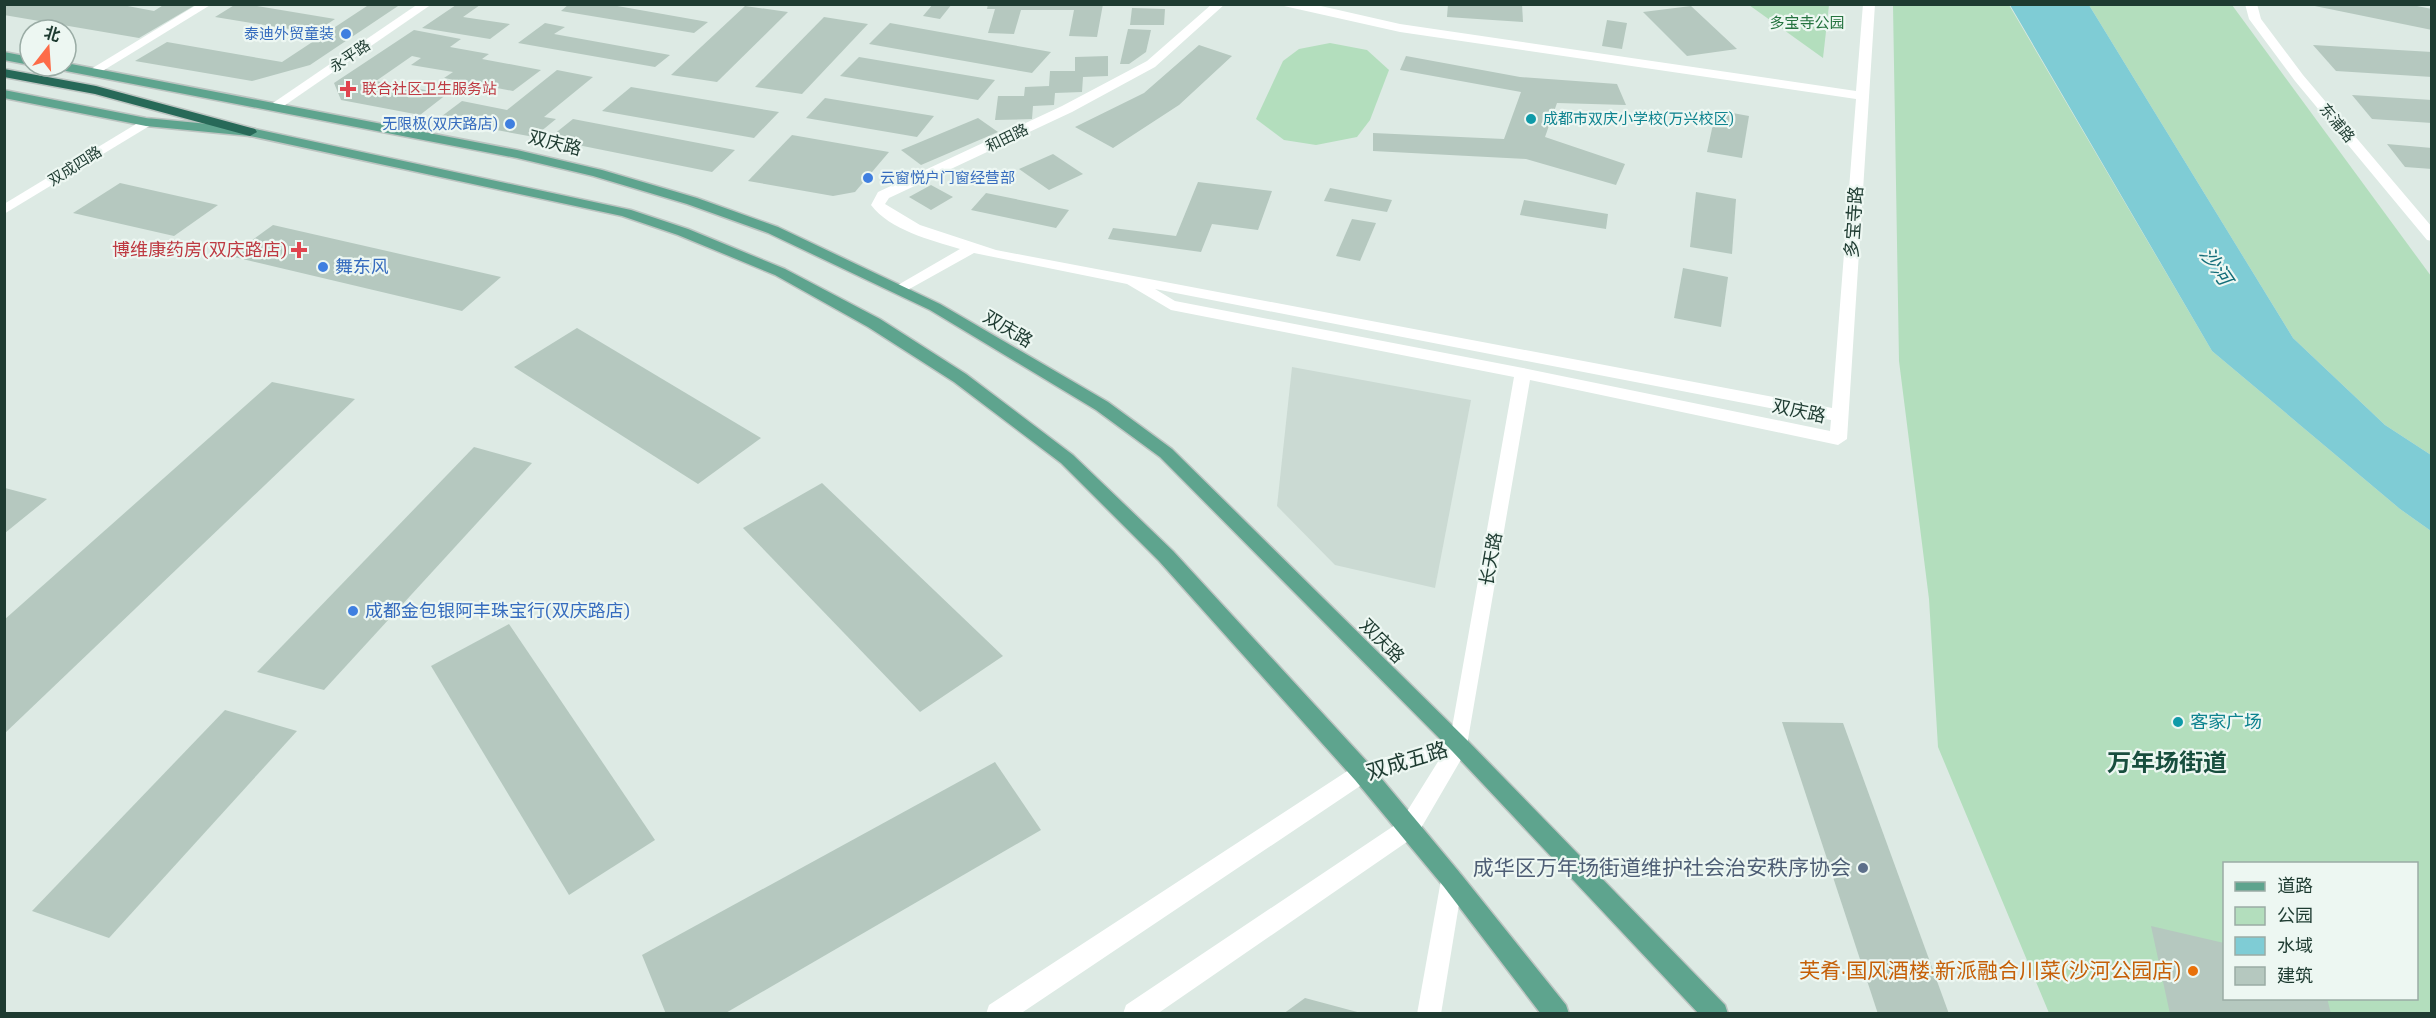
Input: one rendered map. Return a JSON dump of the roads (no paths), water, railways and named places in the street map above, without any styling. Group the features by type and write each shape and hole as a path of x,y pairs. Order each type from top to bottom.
{"highway":[{"path":"4,73 96,90 250,132"}],"main road":[{"name":"双庆路","path":"78,69 517,154 671,195 773,230 935,307 1102,406 1166,453 1459,745 1716,1014"},
{"path":"4,94 146,122 250,132 626,213 683,232 780,272 874,323 960,378 1067,459 1166,556 1363,773 1452,880 1557,1014"}],"street":[{"path":"92,72 207,4"},
{"name":"永平路","path":"273,107 427,4"},
{"name":"和田路","path":"972,248 898,221 884,213 878,205 883,195 1066,109 1151,64 1220,4"},
{"path":"1280,4 1400,28 1863,96"},
{"name":"多宝寺路","path":"1838,439 1869,4"},
{"name":"东浦路","path":"2251,4 2255,19 2299,78 2432,237"},
{"name":"双成四路","path":"4,210 146,122"},
{"path":"899,289 972,248"},
{"name":"双庆路","path":"972,248 1841,416"},
{"name":"双庆路","path":"1122,277 1171,305 1523,373 1838,439"},
{"name":"长天路","path":"1459,745 1523,373"},
{"name":"双成五路","path":"998,1014 1363,773 1459,745"},
{"name":"双成五路","path":"1135,1014 1409,828 1459,745"},
{"path":"1429,1014 1452,880"}],"water":[{"name":"沙河","path":"2010,5 2089,5 2293,338 2385,425 2431,455 2431,531 2400,509 2212,351"}],"place":[{"name":"泰迪外贸童装","path":"346,34"},
{"name":"联合社区卫生服务站","path":"348,89"},
{"name":"成都市双庆小学校(万兴校区)","path":"1531,119"},
{"name":"无限极(双庆路店)","path":"510,124"},
{"name":"云窗悦户门窗经营部","path":"868,178"},
{"name":"博维康药房(双庆路店)","path":"299,250"},
{"name":"舞东风","path":"323,267"},
{"name":"成都金包银阿丰珠宝行(双庆路店)","path":"353,611"},
{"name":"客家广场","path":"2178,722"},
{"name":"成华区万年场街道维护社会治安秩序协会","path":"1863,868"},
{"name":"芙肴·国风酒楼·新派融合川菜(沙河公园店)","path":"2193,971"}],"district":[{"name":"万年场街道","path":"2167,763"}],"park label":[{"name":"多宝寺公园","path":"1807,23"}]}
